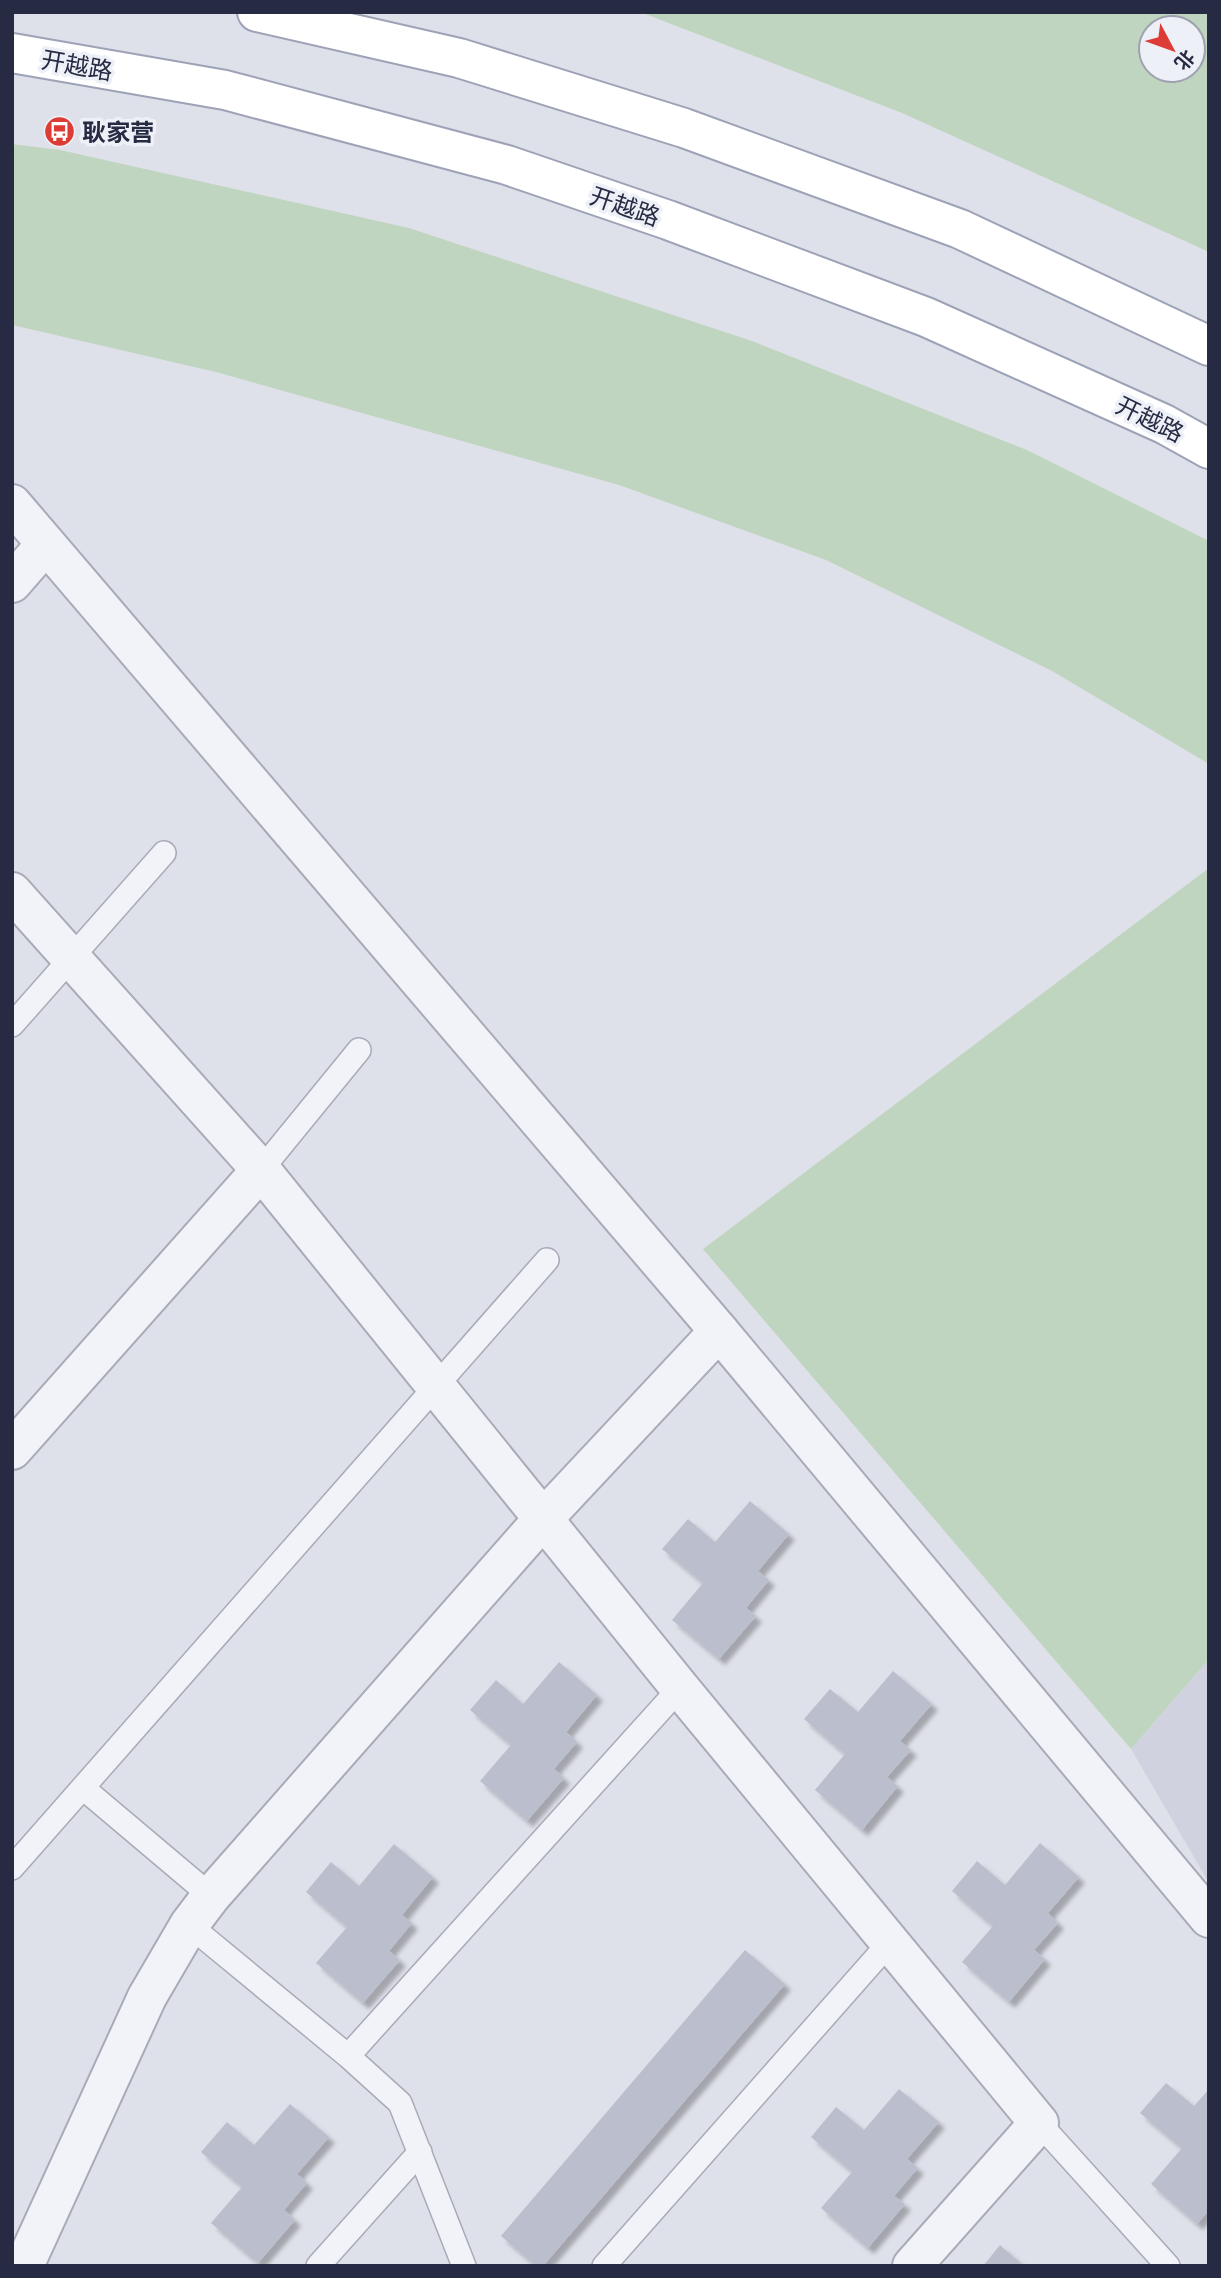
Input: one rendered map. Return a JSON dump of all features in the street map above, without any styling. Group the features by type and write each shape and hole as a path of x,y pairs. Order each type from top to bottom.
{"main road":[{"path":"257,12 459,58 684,128 960,229 1209,346"},
{"name":"开越路","path":"12,53 225,90 507,165 668,220 926,317 1164,424 1209,449"}],"street":[{"path":"12,504 719,1331 1209,1918"},
{"path":"12,583 46,544"},
{"path":"12,892 261,1170 680,1689 1039,2123 912,2266"},
{"path":"12,1450 261,1170"},
{"path":"24,2266 147,1997 200,1911 543,1519 719,1331"}],"lane":[{"path":"12,1024 164,853"},
{"path":"261,1170 359,1051"},
{"path":"12,1868 547,1260"},
{"path":"348,2056 680,1689"},
{"path":"83,1788 200,1911 348,2056 400,2103 464,2266"},
{"path":"604,2266 891,1941"},
{"path":"1039,2123 1168,2266"},
{"path":"318,2266 419,2152"}],"shaded area":[{"path":"1209,1659 1209,1883 1131,1749"}],"green space":[{"path":"640,12 1209,12 1209,252 902,113"},
{"path":"12,144 60,150 409,228 752,341 1027,450 1209,541 1209,764 1052,671 826,560 619,485 216,372 12,325"},
{"path":"1209,868 1209,1659 1131,1749 703,1249"}],"building":[{"path":"750,1501 789,1534 758,1571 769,1580 746,1608 756,1616 719,1659 672,1620 703,1583 662,1549 688,1519 715,1542"},
{"path":"559,1662 597,1695 566,1732 577,1742 554,1769 564,1778 527,1821 480,1781 511,1745 470,1710 496,1680 523,1704"},
{"path":"893,1671 932,1704 900,1741 911,1750 887,1777 898,1786 862,1830 815,1790 845,1754 804,1719 830,1689 858,1712"},
{"path":"1040,1843 1079,1877 1048,1913 1058,1923 1034,1950 1045,1959 1009,2002 962,1962 993,1926 952,1891 977,1861 1005,1885"},
{"path":"394,1844 433,1877 402,1915 412,1923 389,1951 400,1960 363,2003 316,1963 347,1927 306,1892 331,1862 359,1886"},
{"path":"745,1950 785,1984 543,2266 536,2266 501,2236"},
{"path":"1166,2083 1194,2106 1209,2089 1209,2210 1197,2224 1151,2184 1182,2148 1140,2113"},
{"path":"899,2089 939,2122 907,2159 918,2168 894,2196 905,2204 868,2248 821,2208 852,2172 811,2137 836,2107 864,2130"},
{"path":"290,2104 329,2137 297,2174 307,2183 284,2210 295,2220 258,2263 211,2223 242,2187 201,2152 227,2122 254,2145"},
{"path":"1000,2245 1024,2266 983,2266"}],"place":[{"name":"耿家营","path":"59,132"}]}
